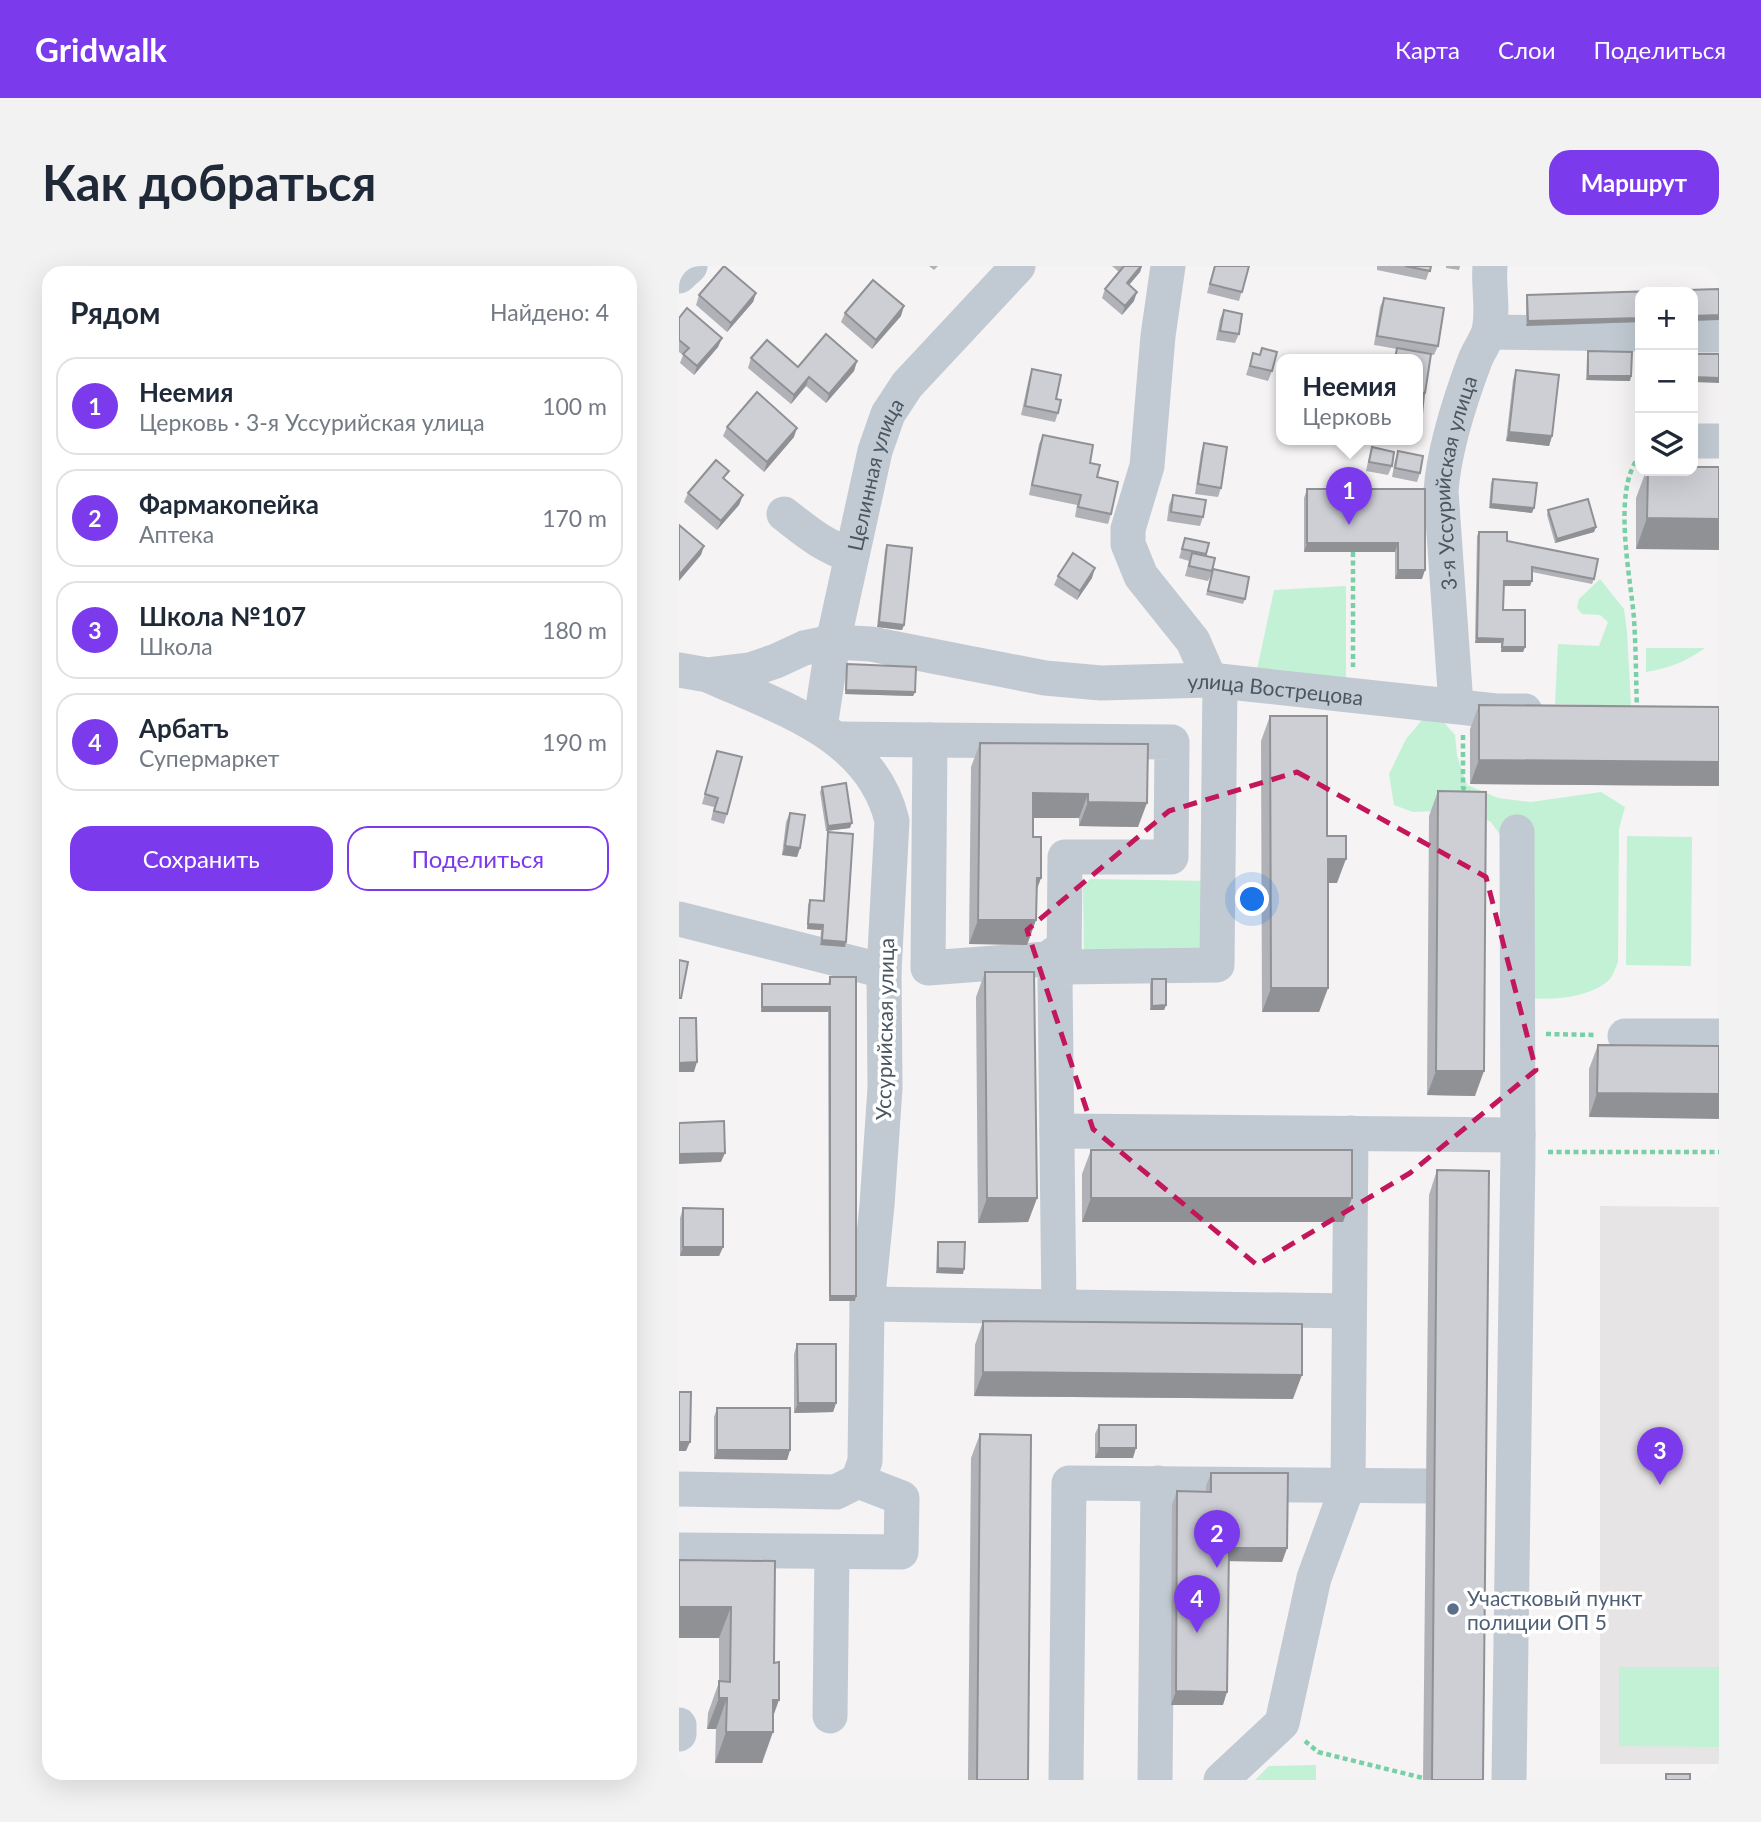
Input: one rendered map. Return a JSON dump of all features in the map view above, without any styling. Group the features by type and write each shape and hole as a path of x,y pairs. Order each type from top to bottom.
{"street":[{"path":"679,276 690,266"},
{"name":"Целинная улица","path":"830,733 833,642 875,451 888,414 907,385 1018,266"},
{"path":"930,740 928,968 1064,957 1217,965 1215,681 1193,641 1141,576 1128,544 1128,529 1147,466 1158,336 1168,266"},
{"name":"3-я Уссурийская улица","path":"1459,705 1441,491 1445,454 1475,360 1489,332 1490,266"},
{"path":"1489,332 1635,334"},
{"path":"1698,335 1719,335"},
{"path":"1698,441 1719,441"},
{"path":"784,514 823,544 852,555"},
{"name":"улица Вострецова","path":"693,672 750,670 776,662 804,648 833,642 871,644 1045,678 1101,683 1215,681 1496,710 1560,711"},
{"name":"Уссурийская улица","path":"693,672 830,733 869,771 888,802 892,821 884,971 885,1088 867,1304 865,1461 858,1481"},
{"path":"830,733 930,740 1173,742 1171,858 1065,856 1064,957 1055,980 1059,1308"},
{"path":"1509,1780 1518,1144 1517,832"},
{"path":"679,919 884,971"},
{"path":"1625,1036 1719,1036"},
{"path":"1057,1131 1351,1133 1518,1144"},
{"path":"1221,1780 1282,1723 1314,1578 1348,1485 1351,1133"},
{"path":"867,1304 1349,1311"},
{"path":"679,1489 837,1492 858,1481 902,1498 901,1552 679,1550"},
{"path":"1066,1780 1069,1483 1426,1486"},
{"path":"1155,1780 1158,1483"},
{"path":"1477,1486 1514,1486"},
{"path":"830,1716 832,1552"},
{"path":"679,1725 679,1734"}],"path":[{"path":"1635,462 1627,490 1625,553 1634,617 1637,712"},
{"path":"1353,552 1353,694"},
{"path":"1459,705 1463,788 1474,797"},
{"path":"1518,1034 1625,1036"},
{"path":"1518,1144 1719,1152"},
{"path":"1282,1723 1318,1752 1423,1778"}],"highlighted area":[{"path":"1297,772 1486,877 1536,1070 1410,1173 1257,1265 1093,1129 1027,930 1169,811"}],"shaded area":[{"path":"1600,1206 1719,1207 1719,1764 1600,1764"}],"green space":[{"path":"1600,579 1624,609 1631,706 1555,704 1558,644 1599,646 1608,622 1600,615 1582,614 1577,608 1579,599"},
{"path":"1346,586 1346,679 1255,679 1274,590"},
{"path":"1646,648 1705,648 1677,664 1646,672"},
{"path":"1441,719 1455,735 1457,756 1467,785 1498,798 1531,802 1601,792 1625,807 1619,829 1618,962 1613,975 1600,987 1570,997 1529,998 1503,839 1491,822 1465,810 1413,812 1394,805 1389,774 1406,739 1422,720"},
{"path":"1627,836 1692,837 1691,966 1626,965"},
{"path":"1090,879 1211,881 1205,945 1189,955 1084,956 1083,887"},
{"path":"1619,1667 1719,1667 1719,1747 1619,1746"},
{"path":"1316,1765 1316,1780 1255,1780 1269,1766"}],"building":[{"path":"724,266 756,293 731,323 699,295"},
{"path":"1124,266 1141,266 1127,283 1137,292 1125,306 1105,289"},
{"path":"1215,266 1249,266 1242,292 1210,284"},
{"path":"1405,266 1431,266 1430,271"},
{"path":"873,280 904,306 876,340 845,313"},
{"path":"1719,289 1719,315 1698,316 1698,290"},
{"path":"1635,292 1635,318 1528,321 1527,295"},
{"path":"1384,298 1444,308 1438,346 1377,336"},
{"path":"687,308 722,338 697,366 683,354 689,348 679,340 679,318"},
{"path":"1224,310 1242,314 1239,334 1220,331"},
{"path":"826,334 857,361 829,394 809,377 794,395 751,358 767,340 798,367"},
{"path":"1262,348 1277,352 1272,371 1250,366 1253,353 1260,355"},
{"path":"1397,348 1431,354 1425,393 1423,354 1396,354"},
{"path":"1588,351 1632,352 1631,376 1588,376"},
{"path":"1698,354 1719,354 1719,378 1698,377"},
{"path":"1032,369 1061,375 1056,399 1061,400 1058,413 1025,406"},
{"path":"1516,370 1559,375 1552,436 1509,432"},
{"path":"757,392 797,428 767,462 727,427"},
{"path":"1043,435 1093,445 1090,463 1100,465 1097,477 1118,482 1111,514 1078,507 1081,495 1032,485"},
{"path":"1204,443 1227,447 1221,488 1198,484"},
{"path":"1372,447 1394,452 1392,466 1369,462"},
{"path":"1398,451 1423,456 1420,473 1395,468"},
{"path":"716,460 729,471 723,478 743,495 721,521 688,493"},
{"path":"1698,467 1719,467 1719,519 1647,518 1648,476 1698,476"},
{"path":"1493,479 1537,483 1534,508 1491,504"},
{"path":"1307,489 1425,489 1425,570 1398,570 1398,543 1307,543"},
{"path":"1173,495 1206,500 1203,517 1171,512"},
{"path":"1588,499 1596,527 1557,539 1548,510"},
{"path":"679,525 704,546 679,575"},
{"path":"1479,532 1507,532 1507,541 1598,559 1594,579 1532,567 1532,581 1504,581 1503,610 1525,610 1525,647 1502,647 1503,639 1477,638"},
{"path":"1185,538 1209,543 1206,554 1182,549"},
{"path":"887,545 912,548 904,625 879,622"},
{"path":"1073,553 1095,568 1080,591 1058,576"},
{"path":"1192,553 1215,558 1212,571 1189,566"},
{"path":"1213,569 1249,577 1245,599 1208,591"},
{"path":"847,664 916,667 915,692 846,690"},
{"path":"1479,705 1719,707 1719,762 1479,760"},
{"path":"1270,716 1327,716 1327,836 1346,836 1346,859 1328,859 1328,988 1271,988"},
{"path":"980,743 1148,744 1147,803 1088,802 1088,794 1033,793 1033,837 1041,837 1041,878 1037,878 1036,920 978,920"},
{"path":"717,751 742,757 727,814 714,811 718,798 705,794"},
{"path":"846,783 852,823 828,826 822,787"},
{"path":"1438,791 1486,792 1484,1071 1436,1071"},
{"path":"790,813 805,815 800,848 785,846"},
{"path":"828,832 853,834 846,942 822,940 823,925 808,924 810,900 824,901"},
{"path":"679,960 688,962 681,998 679,998"},
{"path":"985,972 1034,972 1037,1198 987,1198"},
{"path":"830,977 856,977 856,1296 830,1296 830,1007 762,1007 762,984 830,984"},
{"path":"1152,979 1166,979 1166,1005 1152,1006"},
{"path":"679,1018 696,1018 697,1062 679,1063"},
{"path":"1598,1045 1719,1046 1719,1094 1597,1093"},
{"path":"724,1121 725,1153 679,1154 679,1123"},
{"path":"1091,1150 1352,1150 1352,1198 1091,1198"},
{"path":"1437,1170 1489,1171 1483,1780 1432,1780"},
{"path":"683,1208 723,1209 723,1247 683,1247"},
{"path":"938,1242 965,1242 964,1269 938,1268"},
{"path":"983,1321 1302,1324 1302,1375 983,1372"},
{"path":"797,1344 836,1344 836,1403 798,1403"},
{"path":"679,1392 691,1392 690,1442 679,1442"},
{"path":"717,1408 790,1408 790,1450 717,1450"},
{"path":"1099,1425 1136,1425 1136,1448 1099,1448"},
{"path":"980,1434 1031,1435 1028,1780 977,1780"},
{"path":"1211,1473 1288,1473 1287,1548 1229,1548 1227,1692 1176,1691 1177,1491 1211,1492"},
{"path":"679,1560 775,1561 774,1663 779,1662 779,1700 773,1700 773,1732 726,1732 727,1698 719,1698 719,1681 730,1682 731,1607 679,1607"},
{"path":"1666,1774 1690,1774 1690,1780 1666,1780"}],"place":[{"name":"Неемия","path":"1349,525"},
{"name":"Школа №107","path":"1660,1485"},
{"name":"Фармакопейка","path":"1217,1568"},
{"name":"Участковый пункт полиции ОП 5","path":"1453,1609"},
{"name":"Арбатъ","path":"1197,1633"}]}
